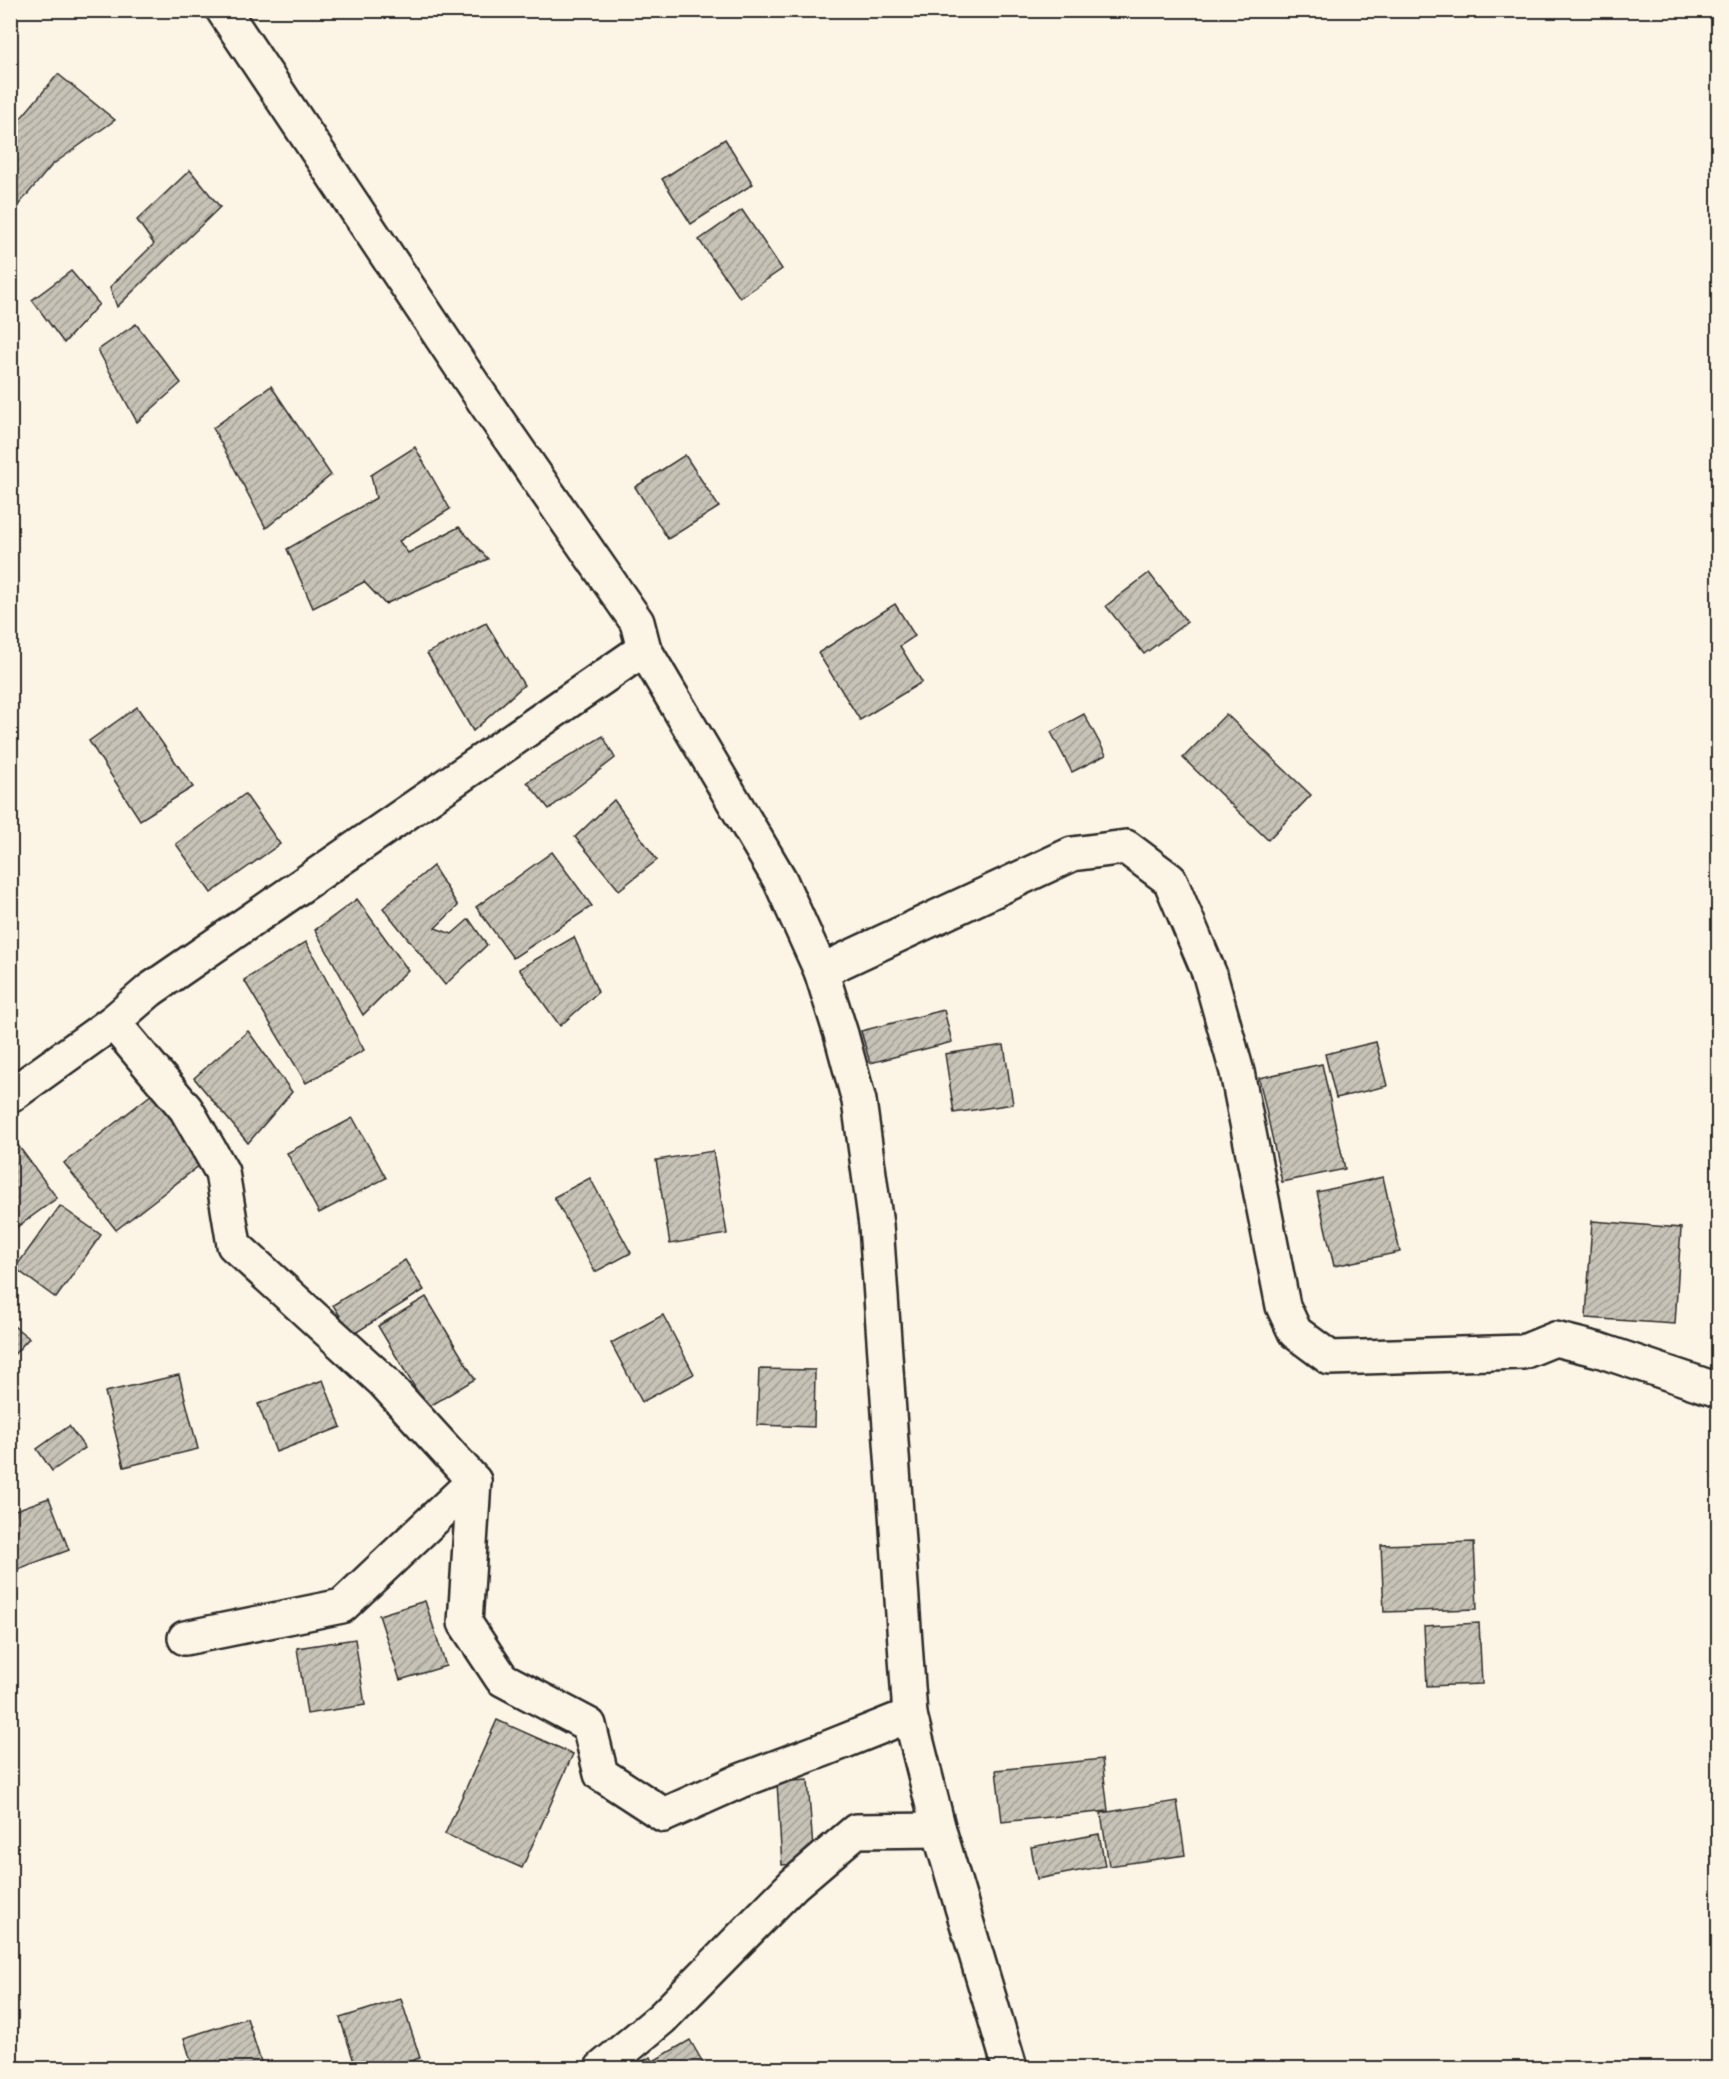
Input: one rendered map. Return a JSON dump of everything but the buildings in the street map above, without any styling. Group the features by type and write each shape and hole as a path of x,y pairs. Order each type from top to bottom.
{"street":[{"path":"223,10 484,401 637,622 644,649 780,880 821,971 842,1034 859,1101 876,1225 910,1715 939,1830 1010,2068"},
{"path":"10,1096 113,1022 150,990 644,649"},
{"path":"821,971 1072,854 1126,847 1170,879 1210,975 1237,1072 1283,1306 1295,1332 1330,1358 1523,1352 1555,1339 1599,1350 1719,1390"},
{"path":"113,1022 186,1109 222,1172 234,1245 383,1381 474,1481 465,1623 502,1679 589,1725 602,1774 664,1815 740,1781 910,1715"},
{"path":"185,1638 342,1606 474,1481"},
{"path":"602,2068 662,2018 794,1884 856,1831 939,1830"}]}
